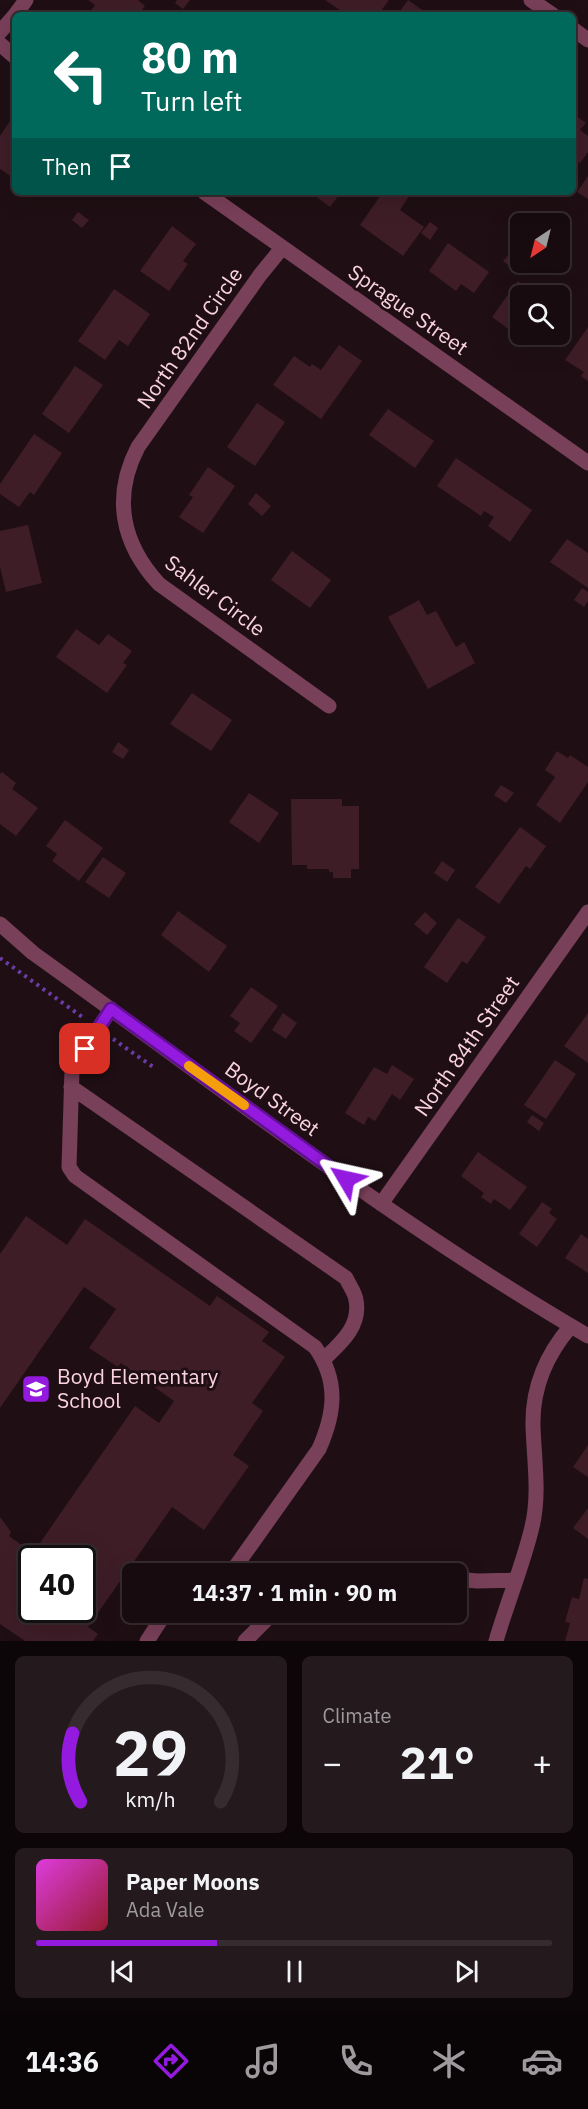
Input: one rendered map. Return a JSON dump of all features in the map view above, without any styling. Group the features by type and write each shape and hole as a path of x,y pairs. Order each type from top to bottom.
{"street":[{"path":"531,0 549,12"},
{"path":"0,32 12,18"},
{"path":"0,44 12,54"},
{"name":"Sprague Street","path":"208,195 588,463"},
{"name":"North 82nd Circle","path":"135,454 260,275 282,248"},
{"name":"Sahler Circle","path":"135,454 123,495 124,516 132,545 148,571 169,592 329,706"},
{"name":"North 84th Street","path":"381,1204 588,912"},
{"name":"Boyd Street","path":"0,924 33,953 381,1204 459,1257 588,1336"},
{"path":"111,1009 72,1069 69,1167 75,1176 315,1347 324,1359 332,1391 333,1408 329,1428 319,1449 237,1563"},
{"path":"72,1087 346,1278 356,1299 356,1315 348,1337 324,1359"},
{"path":"496,1641 533,1526 537,1476 533,1424 537,1389 544,1365 571,1326"},
{"path":"467,1580 515,1580"},
{"path":"147,1641 159,1623"},
{"path":"245,1641 263,1623"}],"building":[{"path":"88,0 138,0 145,6 140,12 126,10 124,12 90,12 95,5"},
{"path":"177,0 190,0 183,9 175,3"},
{"path":"325,0 389,0 380,12 343,12"},
{"path":"408,0 425,12 399,12"},
{"path":"576,116 586,123 580,130 588,136 588,152 580,163 576,160"},
{"path":"12,118 12,177 0,169 0,136"},
{"path":"588,176 588,199 577,192"},
{"path":"314,195 339,195 330,207"},
{"path":"381,195 408,195 400,210 424,227 403,256 360,225"},
{"path":"78,212 89,220 82,228 72,220"},
{"path":"430,222 438,228 430,240 421,233"},
{"path":"172,226 196,244 183,261 188,264 169,291 140,271"},
{"path":"448,243 489,272 474,293 461,284 456,291 429,271"},
{"path":"509,254 510,255 510,266 503,261"},
{"path":"114,289 150,314 128,346 119,340 105,360 78,341"},
{"path":"510,292 510,330 492,317"},
{"path":"588,327 588,381 581,376 584,372 565,360"},
{"path":"339,345 362,361 321,419 273,385 294,356 310,367 312,364 321,370"},
{"path":"75,366 103,385 69,433 42,414"},
{"path":"257,403 285,422 255,466 227,447"},
{"path":"388,409 434,441 415,468 369,435"},
{"path":"34,434 62,453 34,495 30,492 19,507 0,494 0,484"},
{"path":"456,458 532,510 510,542 488,526 494,517 484,511 481,516 437,486"},
{"path":"208,467 235,486 203,533 179,517 193,497 189,495"},
{"path":"256,493 271,506 262,516 248,504"},
{"path":"28,525 42,583 6,592 0,567 0,531"},
{"path":"567,539 588,553 588,588 550,562"},
{"path":"292,551 331,580 310,608 271,580"},
{"path":"582,588 588,592 588,601 584,607 574,600"},
{"path":"419,600 427,615 436,611 456,647 464,642 475,663 428,689 388,617"},
{"path":"76,629 99,645 108,634 132,651 123,663 127,665 107,693 56,657"},
{"path":"192,693 232,720 211,751 170,724"},
{"path":"118,742 129,750 123,759 112,752"},
{"path":"557,751 568,758 570,755 588,767 588,782 560,823 536,805 555,777 545,770"},
{"path":"2,772 16,783 12,789 38,808 16,836 0,824 0,774"},
{"path":"501,785 514,793 506,803 494,795"},
{"path":"249,793 279,813 259,843 229,822"},
{"path":"291,799 342,799 342,806 359,806 359,869 351,869 351,878 333,878 333,872 329,872 329,869 307,869 307,865 292,865"},
{"path":"65,820 103,848 79,881 52,861 57,854 46,846"},
{"path":"520,827 546,846 530,869 526,866 499,904 475,887"},
{"path":"103,857 126,873 109,898 85,882"},
{"path":"442,861 455,870 447,882 434,873"},
{"path":"178,911 227,946 209,972 161,935"},
{"path":"425,912 437,923 427,935 414,924"},
{"path":"458,918 486,937 467,964 462,961 447,983 424,967"},
{"path":"251,987 278,1006 251,1043 234,1031 240,1023 230,1016"},
{"path":"283,1013 297,1023 286,1039 272,1030"},
{"path":"588,1013 588,1063 564,1046"},
{"path":"555,1060 576,1074 546,1119 524,1105"},
{"path":"392,1065 414,1079 400,1100 392,1094 375,1121 368,1117 364,1125 345,1113 374,1067 387,1074"},
{"path":"532,1115 544,1123 539,1131 527,1122"},
{"path":"478,1152 527,1187 510,1210 494,1199 491,1204 481,1197 484,1193 461,1176"},
{"path":"542,1202 552,1209 549,1213 557,1219 537,1247 519,1234"},
{"path":"26,1216 67,1245 85,1219 210,1306 217,1296 269,1332 262,1341 285,1357 252,1403 263,1411 233,1455 249,1466 204,1530 172,1507 133,1563 122,1563 122,1578 96,1616 96,1545 39,1545 135,1406 159,1423 174,1401 121,1363 118,1367 89,1348 116,1309 84,1287 0,1408 0,1254"},
{"path":"581,1234 588,1239 588,1273 565,1258"},
{"path":"588,1445 588,1477 573,1467"},
{"path":"588,1508 588,1539 573,1528"},
{"path":"0,1517 11,1532 9,1536 22,1545 18,1545 18,1623 91,1623 88,1627 98,1634 93,1641 25,1641 0,1624"},
{"path":"584,1578 588,1579 588,1641 565,1641 570,1623 565,1622 572,1597 579,1599"}],"slow traffic":[{"path":"189,1066 244,1105"}],"place":[{"name":"Boyd Elementary School","path":"36,1389"}],"route":[{"path":"85,1049 111,1009 346,1179"}]}
